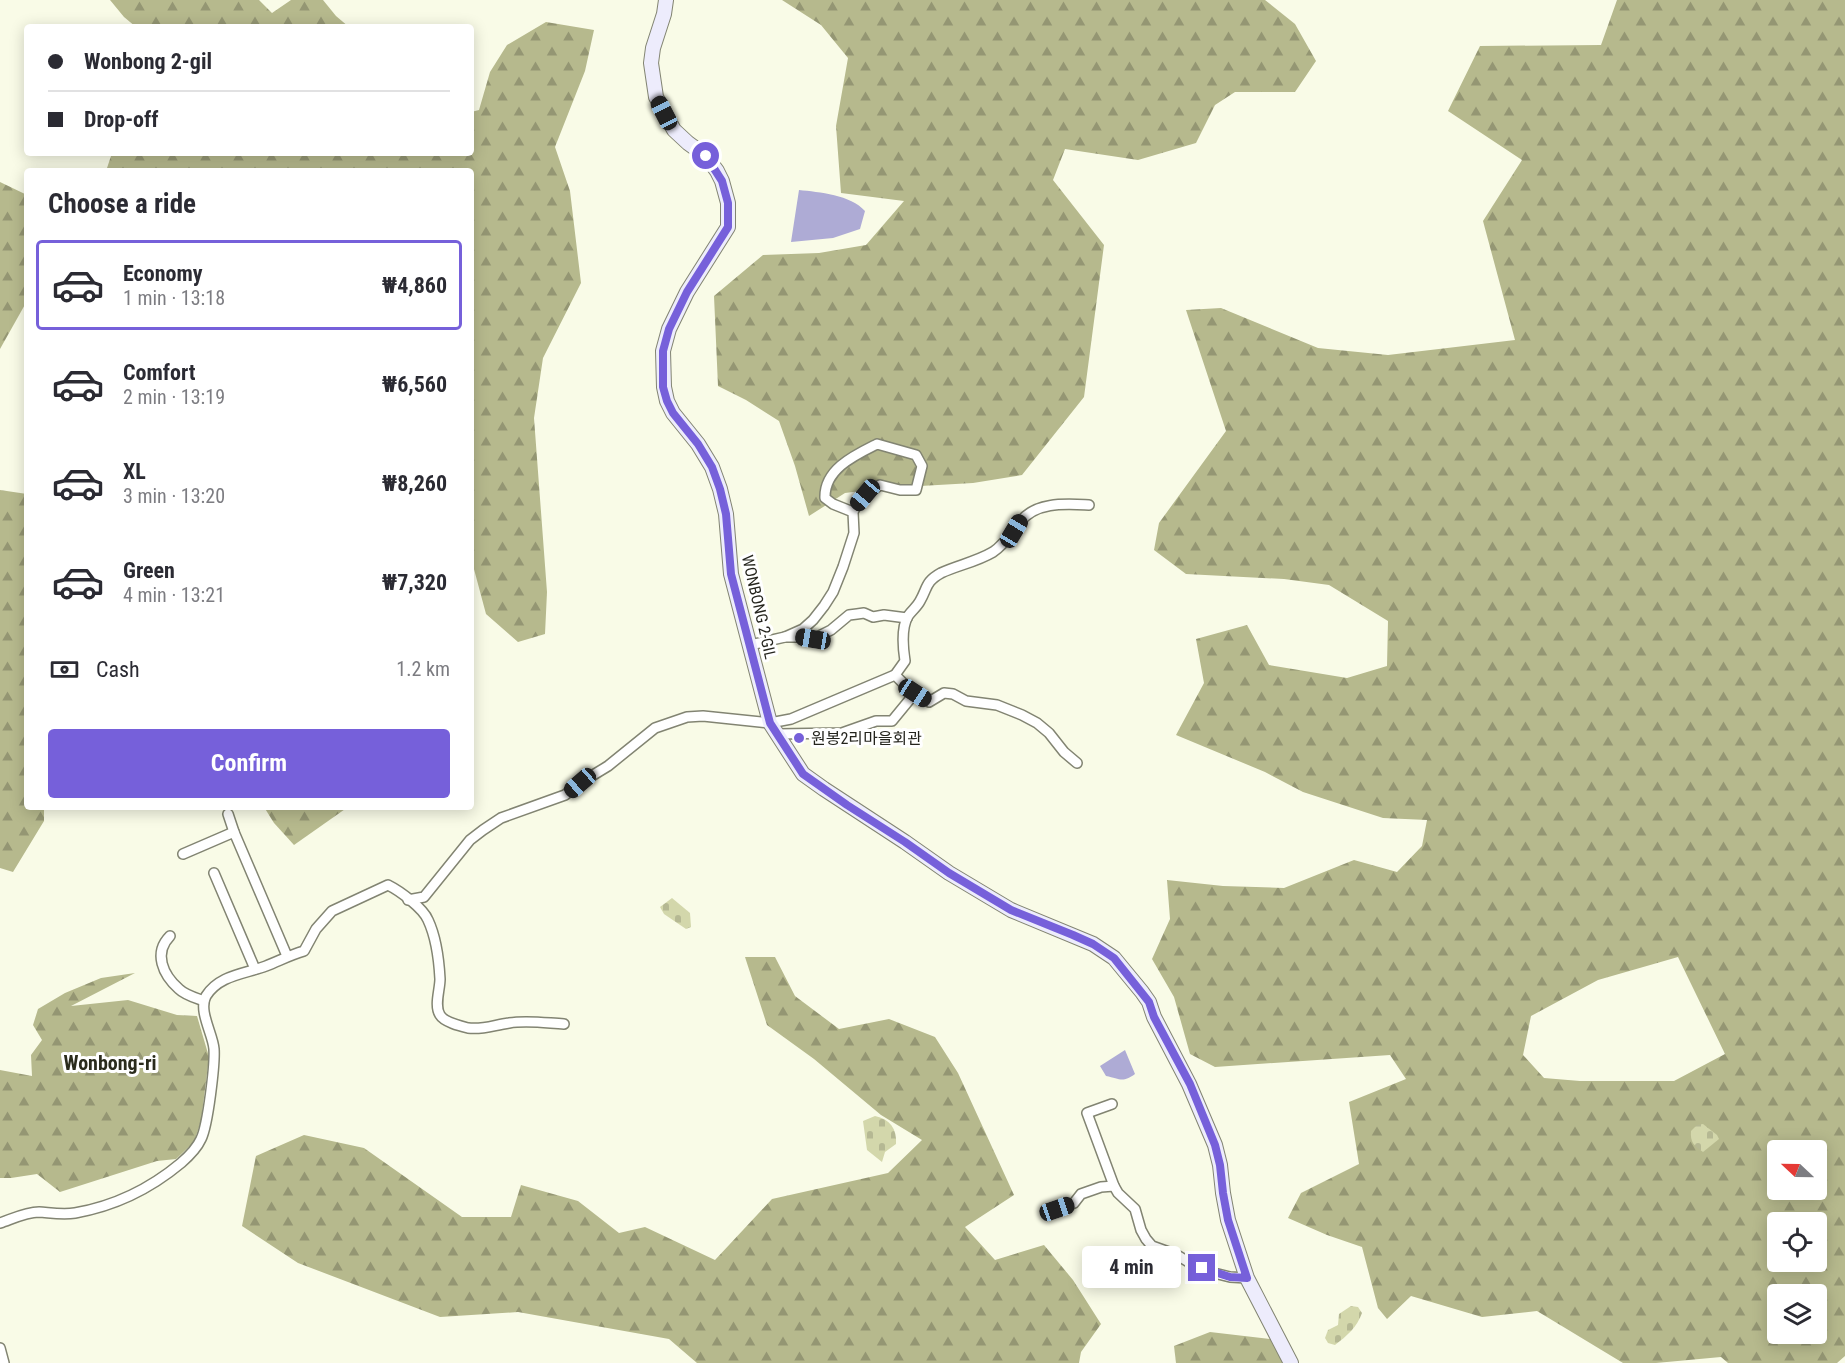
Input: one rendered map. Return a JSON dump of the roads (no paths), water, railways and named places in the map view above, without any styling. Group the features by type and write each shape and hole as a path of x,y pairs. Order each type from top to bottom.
{"main road":[{"name":"WONBONG 2-GIL","path":"666,0 651,63 656,97 674,130 706,156 720,178 728,203 728,227 687,292 669,329 663,351 663,387 673,413 698,444 712,467 720,489 726,514 731,574 774,729 795,765 803,774 847,805 949,873 1011,910 1093,944 1114,958 1149,1002 1154,1017 1190,1084 1215,1145 1228,1220 1247,1278 1291,1363"}],"street":[{"path":"750,645 785,637 803,629 813,620 832,592 843,567 854,533 853,513 857,504 865,495 880,485 900,490 916,490 922,466 916,455 877,444 857,454 836,470 824,486 825,498 853,513"},
{"path":"774,729 895,675 904,661 903,644 907,618 920,602 928,581 943,572 994,551 1012,535 1030,512 1051,505 1089,505"},
{"path":"785,637 813,639 831,630 849,615 864,613 873,617 884,615 907,618"},
{"path":"895,675 929,702 944,693 953,694 966,701 997,705 1022,715 1049,733 1064,752 1077,763"},
{"path":"408,900 424,897 470,840 483,830 501,818 565,795 608,766 655,728 687,717 703,716 774,729 842,733 876,721 892,722 915,693"},
{"path":"228,814 287,956"},
{"path":"183,854 234,832"},
{"path":"214,873 255,969"},
{"path":"0,1223 38,1212 58,1215 76,1213 135,1195 181,1163 202,1138 206,1120 214,1048 206,1019 204,1001 207,995 217,983 304,951 316,929 332,911 373,890 388,885 414,903 428,918 440,980 438,1013 444,1019 466,1027 481,1029 509,1023 564,1024"},
{"path":"170,936 161,949 160,959 163,968 180,990 204,1001"},
{"path":"1112,1104 1087,1113 1114,1185 1118,1193 1135,1209 1146,1239 1152,1246 1214,1273 1247,1278"},
{"path":"1057,1209 1074,1203 1081,1194 1114,1185"},
{"path":"0,1348 4,1363"}],"water":[{"path":"799,190 834,195 852,201 865,211 860,229 833,238 791,242"},
{"path":"1125,1050 1135,1074 1124,1079 1106,1076 1100,1066"}],"place":[{"name":"원봉2리마을회관","path":"799,738"}],"district":[{"name":"Wonbong-ri","path":"110,1063"}]}
